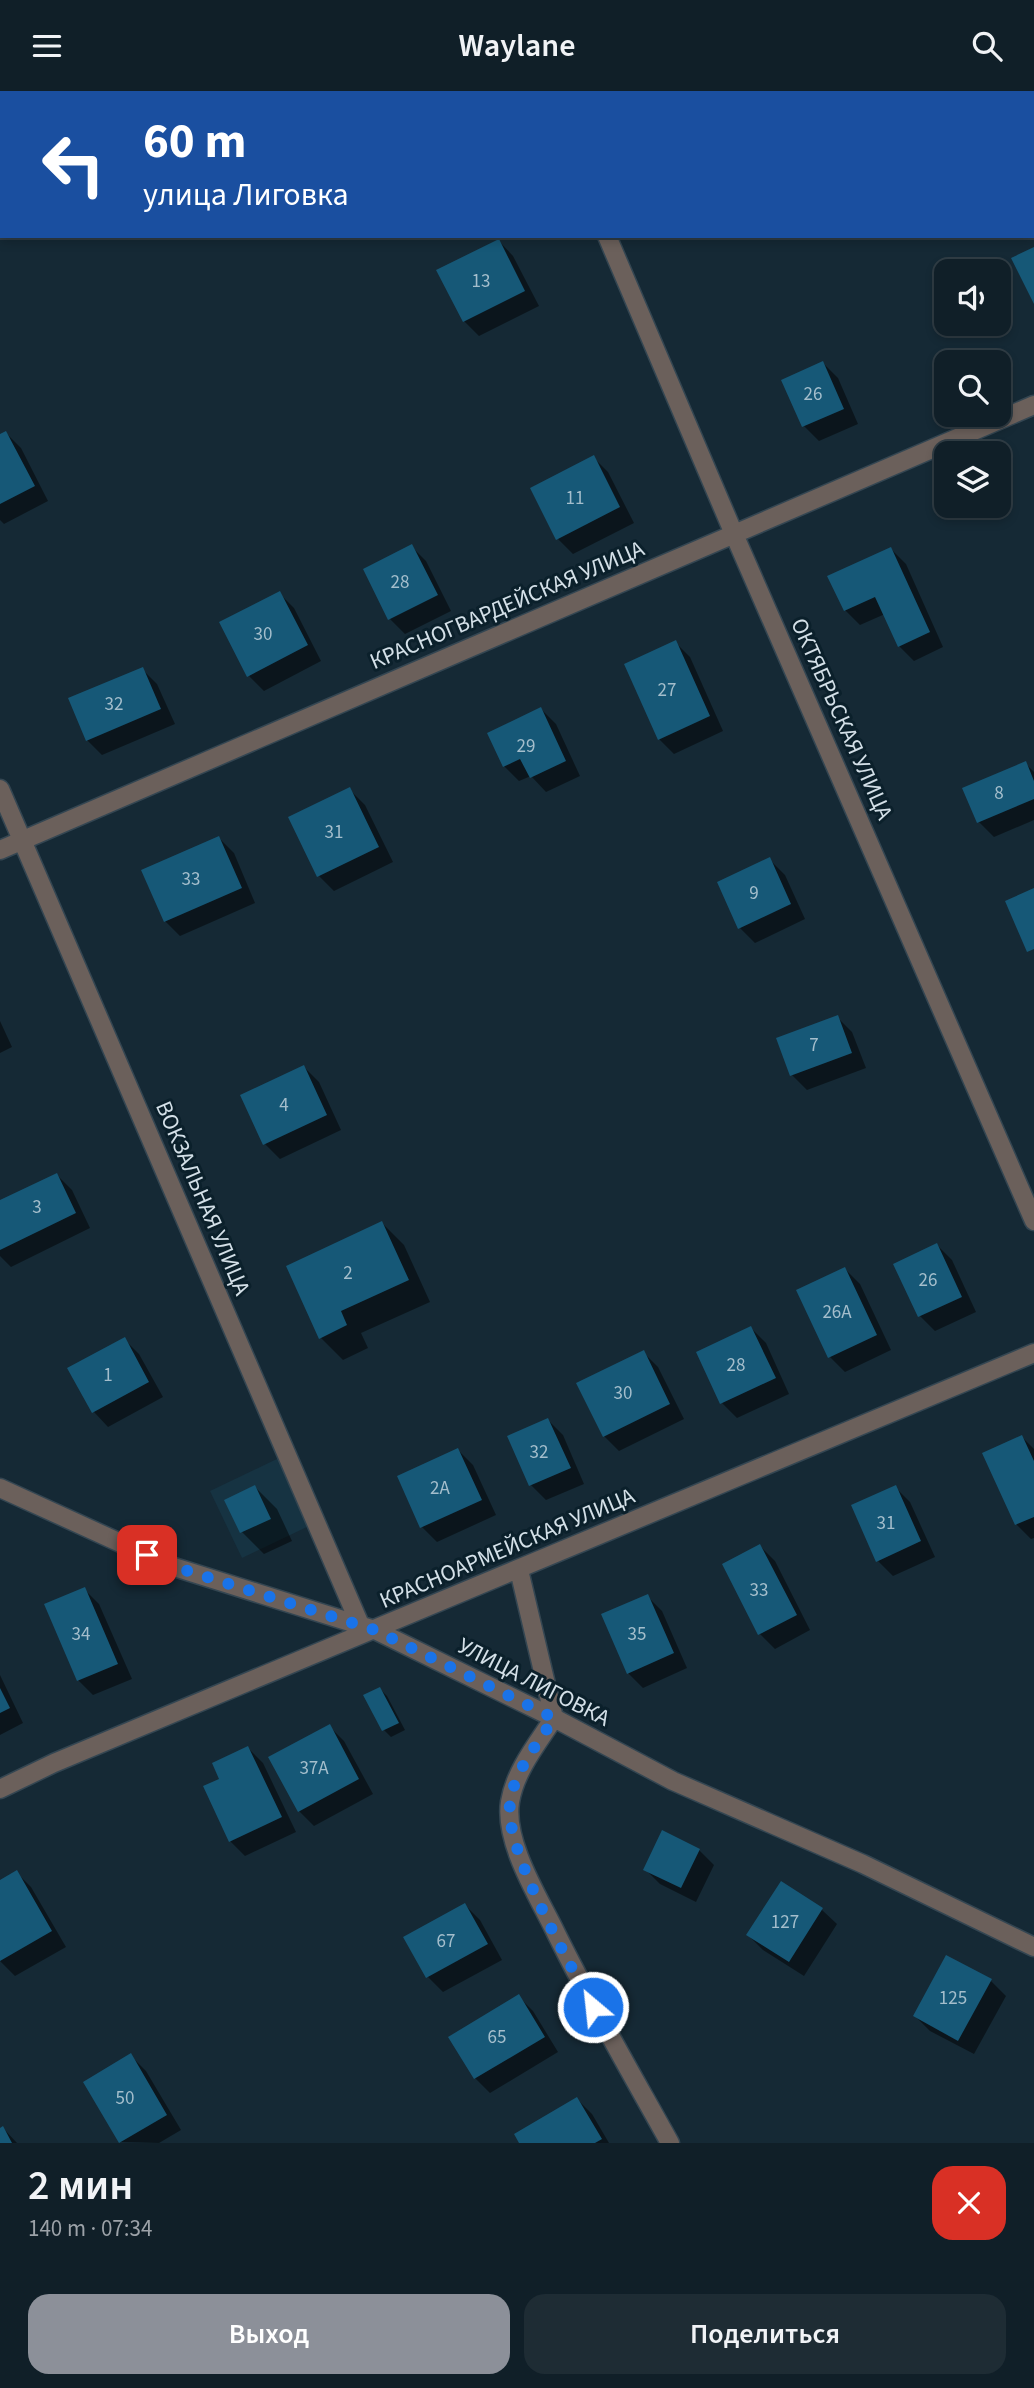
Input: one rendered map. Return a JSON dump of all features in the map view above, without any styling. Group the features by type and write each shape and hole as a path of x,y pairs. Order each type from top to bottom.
{"street":[{"name":"ОКТЯБРЬСКАЯ УЛИЦА","path":"608,238 1034,1221"},
{"name":"КРАСНОГВАРДЕЙСКАЯ УЛИЦА","path":"0,851 1034,405"},
{"name":"ВОКЗАЛЬНАЯ УЛИЦА","path":"0,789 368,1629"},
{"name":"КРАСНОАРМЕЙСКАЯ УЛИЦА","path":"0,1789 54,1763 368,1629 519,1570 1034,1353"},
{"name":"УЛИЦА ЛИГОВКА","path":"0,1488 172,1566 368,1629 554,1718 673,1781 863,1864 1034,1947"},
{"path":"519,1570 554,1718 516,1779 509,1805 512,1831 525,1871 581,1984 670,2143"}],"shaded area":[{"path":"279,1458 311,1525 242,1558 210,1491"}],"building":[{"path":"499,239 525,291 463,322 436,270"},
{"path":"1034,247 1034,304 1011,258"},
{"path":"823,361 844,409 802,427 781,380"},
{"path":"6,431 35,486 0,504 0,434"},
{"path":"594,455 620,507 556,540 530,488"},
{"path":"412,544 438,595 388,620 363,569"},
{"path":"891,547 930,632 898,647 875,597 844,611 827,576"},
{"path":"280,591 308,645 247,677 219,622"},
{"path":"676,640 710,716 658,740 624,664"},
{"path":"143,667 161,709 86,741 68,698"},
{"path":"541,707 566,761 530,778 520,759 503,767 487,733"},
{"path":"1026,761 1034,781 1034,799 977,823 962,788"},
{"path":"350,787 379,847 317,877 288,817"},
{"path":"219,836 242,888 164,922 141,870"},
{"path":"770,857 791,904 738,929 717,882"},
{"path":"1034,888 1034,949 1027,952 1005,901"},
{"path":"838,1015 852,1053 790,1076 776,1038"},
{"path":"304,1065 327,1115 263,1145 240,1095"},
{"path":"57,1173 76,1213 0,1250 0,1200"},
{"path":"382,1221 409,1280 341,1311 347,1325 319,1339 286,1266"},
{"path":"937,1243 962,1297 918,1317 893,1264"},
{"path":"845,1267 877,1335 828,1358 796,1290"},
{"path":"751,1326 776,1378 720,1404 696,1352"},
{"path":"125,1337 149,1382 92,1413 67,1368"},
{"path":"644,1350 670,1404 603,1437 576,1383"},
{"path":"548,1418 571,1468 529,1486 507,1436"},
{"path":"1022,1435 1034,1461 1034,1517 1015,1525 982,1453"},
{"path":"458,1448 482,1500 420,1528 397,1476"},
{"path":"255,1485 271,1519 240,1533 224,1500"},
{"path":"896,1485 921,1541 876,1562 851,1505"},
{"path":"760,1544 797,1615 758,1635 722,1564"},
{"path":"85,1587 118,1664 77,1681 44,1604"},
{"path":"648,1594 674,1653 627,1674 601,1614"},
{"path":"380,1687 399,1723 382,1731 363,1695"},
{"path":"0,1688 10,1708 0,1713"},
{"path":"330,1724 359,1779 298,1812 268,1757"},
{"path":"248,1746 282,1817 229,1842 203,1786 219,1779 212,1763"},
{"path":"662,1830 700,1849 681,1888 643,1870"},
{"path":"17,1870 52,1931 0,1961 0,1880"},
{"path":"781,1881 823,1908 789,1962 746,1935"},
{"path":"465,1903 488,1944 426,1978 403,1937"},
{"path":"946,1955 992,1979 958,2041 913,2016"},
{"path":"519,1994 545,2037 474,2079 448,2037"},
{"path":"131,2053 167,2115 119,2143 83,2082"},
{"path":"577,2097 602,2139 595,2143 519,2143 514,2134"},
{"path":"3,2126 12,2143 0,2143 0,2128"}],"route":[{"path":"147,1555 172,1566 375,1630 554,1718 516,1779 509,1805 512,1831 525,1871 593,2007"}]}
